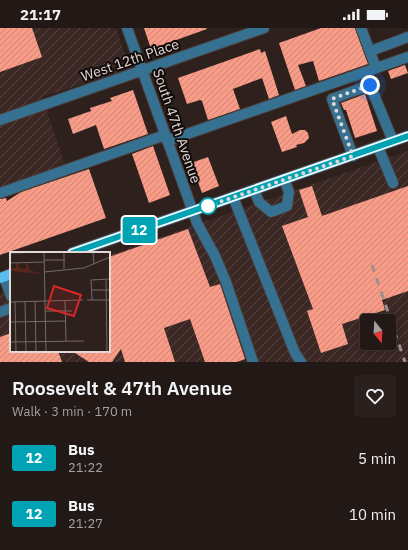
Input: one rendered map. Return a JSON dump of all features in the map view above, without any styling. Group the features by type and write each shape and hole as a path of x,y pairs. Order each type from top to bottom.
{"main road":[{"path":"75,252 408,136"}],"street":[{"name":"South 47th Avenue","path":"127,28 192,211 215,256 226,282 253,362"},
{"name":"West 12th Place","path":"0,120 264,28"},
{"path":"361,28 376,68"},
{"path":"376,49 408,37"},
{"path":"0,193 408,57"},
{"path":"353,156 332,99 370,85 393,141"},
{"path":"378,147 394,183"},
{"path":"254,190 259,202 271,212 287,206 289,192 284,179"},
{"path":"233,197 295,353 301,362"},
{"path":"5,276 10,293"},
{"path":"0,312 10,308"}],"shaded area":[{"path":"0,28 116,28 130,69 42,97 65,165 0,188"},
{"path":"408,151 408,362 0,362 0,293 10,289 10,352 110,352 110,255"}],"building":[{"path":"0,28 32,28 42,57 0,72"},
{"path":"144,28 206,28 207,29 151,49"},
{"path":"321,28 355,28 368,64 319,81 313,61 298,65 306,86 295,90 279,43"},
{"path":"260,49 261,53 265,51 279,95 269,99 262,78 233,89 240,109 208,120 202,101 200,100 187,104 178,78"},
{"path":"405,65 408,73 391,79 388,71"},
{"path":"133,90 148,134 104,149 96,125 73,134 68,119 91,111 90,108 112,101 110,98"},
{"path":"365,94 377,131 355,138 346,110 344,110 341,103"},
{"path":"286,116 292,134 300,130 305,130 308,133 309,138 304,143 296,145 297,147 282,152 271,122"},
{"path":"153,146 170,195 149,203 132,154"},
{"path":"208,157 219,186 202,193 191,163"},
{"path":"89,169 106,218 0,255 0,199 6,198 7,201 21,192"},
{"path":"312,186 322,216 408,186 408,291 382,300 385,310 373,314 360,314 360,318 342,324 348,344 321,353 307,311 313,309 282,226 308,217 299,190"},
{"path":"188,229 210,287 220,284 245,359 237,362 205,362 190,319 164,328 175,362 125,362 121,349 112,362 89,362 74,352 110,352 110,257"},
{"path":"10,333 10,352 58,352 62,362 0,362 0,337"}],"railway":[{"path":"372,265 405,362"}],"bus line":[{"name":"12","path":"75,252 408,136"}],"route":[{"path":"208,206 353,156 332,99 370,85"}]}
